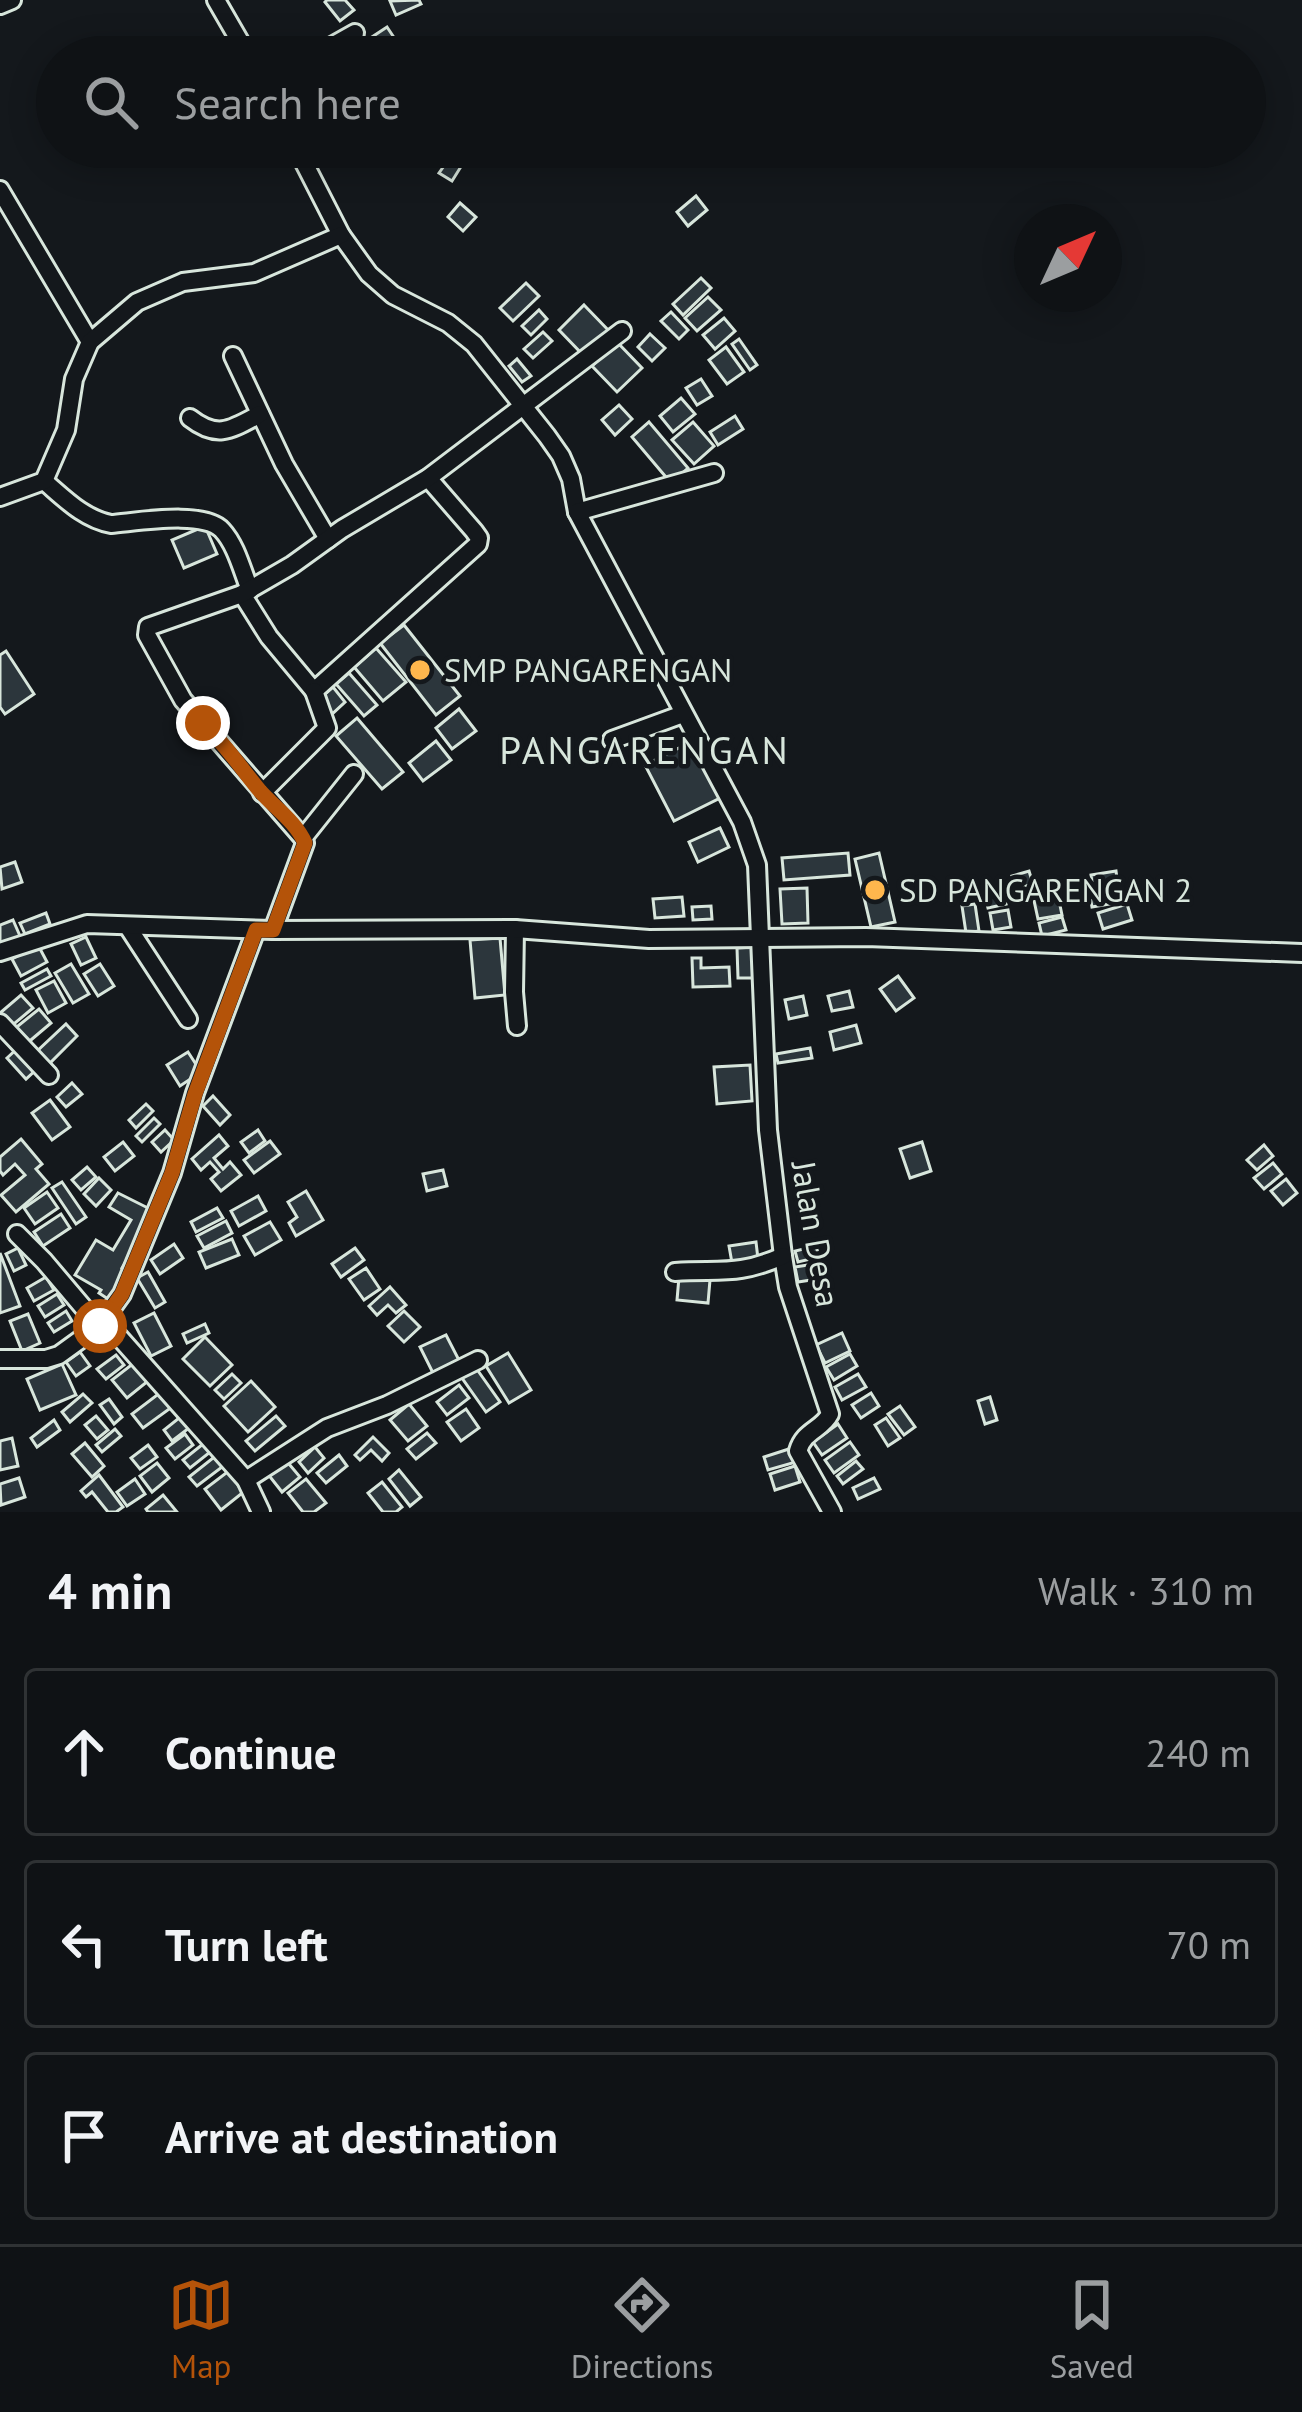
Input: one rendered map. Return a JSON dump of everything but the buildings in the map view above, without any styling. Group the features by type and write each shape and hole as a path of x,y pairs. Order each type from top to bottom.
{"street":[{"path":"0,5 12,0"},
{"path":"216,0 237,36"},
{"path":"350,36 355,33"},
{"name":"Jalan Desa","path":"307,168 341,235 368,274 393,295 448,323 474,344 561,457 577,512 742,822 757,866 768,1130 783,1256 788,1287 830,1414 803,1439 798,1451 832,1512"},
{"path":"2,198 90,342"},
{"path":"0,497 44,481 66,430 74,379 90,342 137,302 184,283 254,273 341,235"},
{"path":"0,1359 59,1355 102,1323 122,1294 172,1173 195,1094 305,843 183,700 147,635 150,625 246,592 292,565 428,478 622,331"},
{"path":"233,356 284,464 328,539"},
{"path":"190,418 202,427 226,431 260,414"},
{"path":"577,512 714,473"},
{"path":"314,691 478,544 474,531 428,478"},
{"path":"44,481 98,521 194,519 220,527 269,637 314,691 327,722 326,731 262,793"},
{"path":"612,740 683,714"},
{"path":"303,838 354,774"},
{"path":"0,952 87,924 264,930 515,929 649,939 866,937 1302,953"},
{"path":"128,926 188,1019"},
{"path":"515,929 517,1026"},
{"path":"0,1023 50,1075"},
{"path":"17,1234 246,1480 261,1512"},
{"path":"675,1271 752,1269 783,1256"},
{"path":"246,1480 327,1428 387,1405 478,1360"}],"place":[{"name":"SMP PANGARENGAN","path":"420,670"},
{"name":"SD PANGARENGAN 2","path":"875,890"}],"district":[{"name":"PANGARENGAN","path":"645,750"}],"route":[{"path":"100,1326 122,1294 172,1173 195,1094 256,930 273,930 305,843 203,723"}]}
